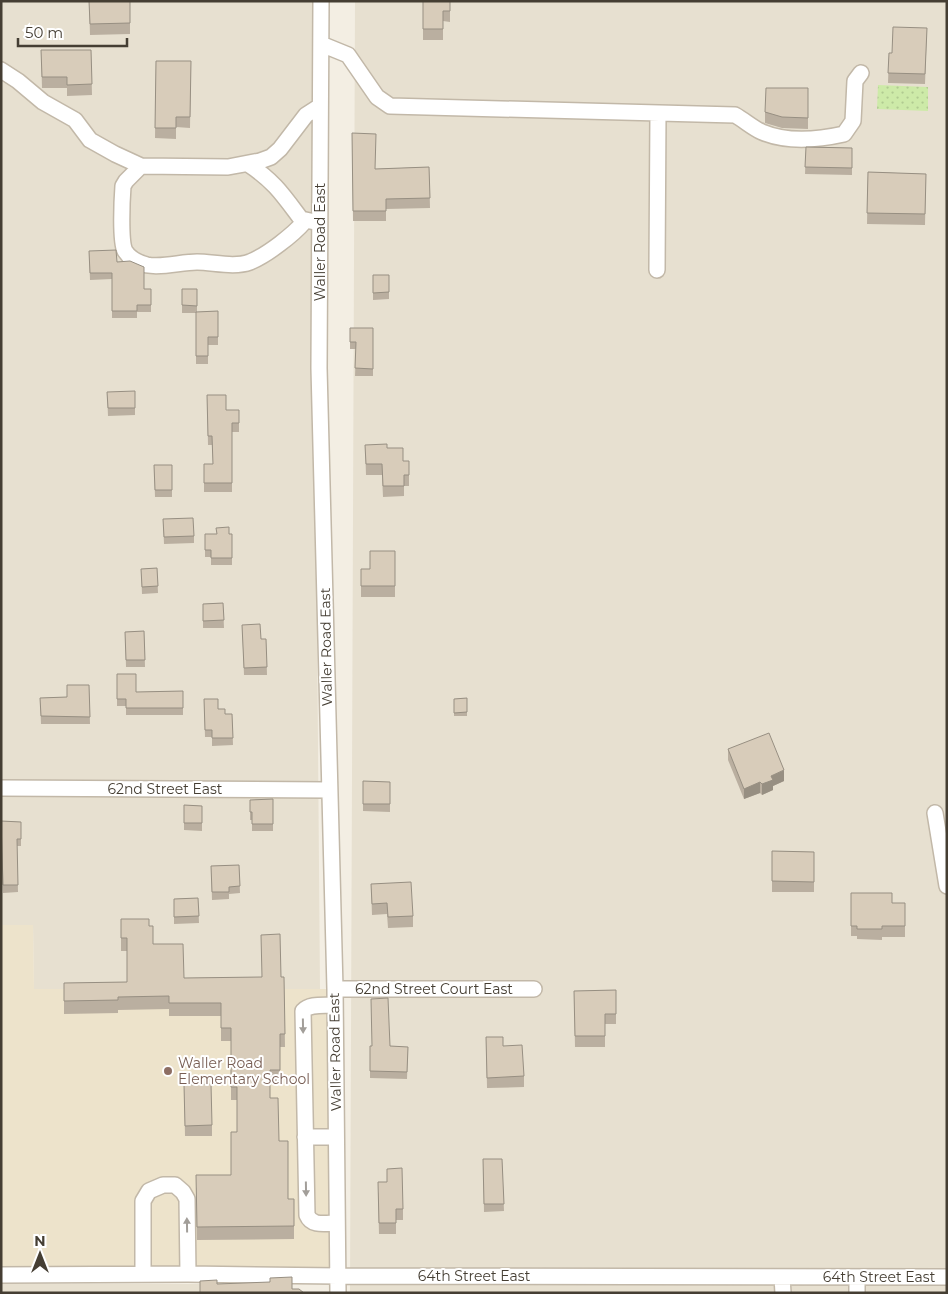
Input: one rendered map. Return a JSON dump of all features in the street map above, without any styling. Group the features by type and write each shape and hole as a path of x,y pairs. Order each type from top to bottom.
{"street":[{"name":"Waller Road East","path":"321,1 320,106 312,221 319,368 335,989 338,1293"},
{"path":"321,44 348,55 377,97 390,106 735,115 762,132 787,139 822,139 844,134 853,121 855,81 861,73"},
{"path":"1,70 18,80 43,102 75,120 90,140 141,166 228,167 248,164 271,157 280,149 306,115 320,106"},
{"path":"657,270 658,113"},
{"path":"248,164 264,174 276,186 301,219 312,221"},
{"path":"141,166 126,180 123,186 123,221 124,250 136,261 142,263 150,265 196,262 237,264 250,262 312,221"},
{"name":"62nd Street East","path":"1,788 329,790"},
{"path":"935,813 947,886"},
{"name":"62nd Street Court East","path":"335,989 534,989"},
{"path":"335,1006 312,1006 303,1011 307,1215 310,1221 314,1223 337,1223"},
{"path":"305,1137 336,1137"},
{"path":"144,1274 143,1201 149,1191 163,1185 175,1185 183,1192 187,1200 188,1274"},
{"name":"64th Street East","path":"1,1275 947,1277"},
{"path":"782,1277 783,1293"},
{"path":"857,1277 857,1293"}],"shaded area":[{"path":"1,1 312,1 320,989 34,989 33,925 1,925"},
{"path":"355,1 947,1 947,1293 350,1293"},
{"name":"Waller Road Elementary School","path":"1,925 33,925 34,989 335,989 338,1276 1,1275"},
{"path":"1,1284 242,1284 242,1293 1,1293"}],"green space":[{"path":"878,85 928,87 928,111 877,109"}],"building":[{"path":"89,1 130,1 130,23 90,24"},
{"path":"423,1 450,1 450,11 443,11 443,29 423,29"},
{"path":"893,27 927,28 925,74 888,73 889,53 892,53"},
{"path":"41,50 91,50 92,84 67,85 67,77 42,77"},
{"path":"156,61 191,61 190,117 176,117 176,128 155,128"},
{"path":"766,88 808,88 808,118 782,117 765,112"},
{"path":"352,133 376,134 375,169 429,167 430,198 386,199 386,211 353,211"},
{"path":"806,147 852,148 852,168 805,167"},
{"path":"868,172 926,174 925,214 867,213"},
{"path":"116,250 117,262 130,261 144,267 144,289 151,289 151,305 137,305 137,311 112,311 112,273 90,273 89,251"},
{"path":"373,275 389,275 389,292 373,293"},
{"path":"182,289 197,289 197,306 182,305"},
{"path":"218,311 218,337 208,337 208,356 196,356 196,312"},
{"path":"350,328 373,328 373,369 355,368 356,342 350,342"},
{"path":"135,391 135,408 108,408 107,392"},
{"path":"207,395 226,395 226,410 239,410 239,423 232,423 232,483 204,483 204,464 213,464 212,436 208,436"},
{"path":"387,444 387,448 403,448 403,461 409,461 409,475 404,475 404,486 383,486 382,464 366,464 365,445"},
{"path":"154,465 172,465 172,490 155,490"},
{"path":"193,518 194,536 164,537 163,519"},
{"path":"229,527 229,534 232,534 232,558 211,558 211,550 205,550 205,534 217,534 216,528"},
{"path":"370,551 395,551 395,586 361,586 361,569 370,569"},
{"path":"157,568 158,586 142,587 141,569"},
{"path":"223,603 224,620 203,621 203,604"},
{"path":"260,624 261,639 266,639 267,667 244,668 242,625"},
{"path":"144,631 145,660 126,660 125,632"},
{"path":"117,674 136,674 136,692 183,691 183,708 126,708 126,699 117,699"},
{"path":"67,685 89,685 90,717 41,716 40,698 67,697"},
{"path":"467,698 467,712 454,713 454,699"},
{"path":"204,699 218,699 218,709 225,709 225,714 232,714 233,738 212,738 212,730 205,730"},
{"path":"769,733 784,770 771,776 773,780 762,784 760,782 744,789 728,749"},
{"path":"363,781 390,782 390,804 363,804"},
{"path":"273,799 273,824 252,824 250,800"},
{"path":"184,805 202,806 202,823 184,823"},
{"path":"1,821 21,822 21,839 17,839 18,885 3,885"},
{"path":"772,851 814,852 814,882 772,881"},
{"path":"239,865 240,886 229,887 229,892 212,892 211,866"},
{"path":"411,882 413,916 388,917 387,903 372,904 371,884"},
{"path":"851,893 892,893 892,903 905,903 905,926 882,926 882,929 857,929 857,926 851,926"},
{"path":"198,898 199,916 174,917 174,899"},
{"path":"121,919 149,919 149,926 153,926 153,944 183,944 184,978 262,977 261,935 280,934 281,977 284,977 285,1034 280,1034 280,1070 270,1070 270,1098 278,1098 279,1141 288,1141 288,1199 294,1199 294,1226 197,1227 196,1175 231,1175 231,1132 237,1132 237,1087 231,1087 231,1028 221,1028 221,1003 169,1003 169,996 118,997 118,1000 64,1001 64,983 127,982 127,938 121,938"},
{"path":"616,990 616,1014 605,1014 605,1036 575,1036 574,991"},
{"path":"388,998 390,1046 408,1047 407,1072 370,1071 370,1046 372,1046 371,999"},
{"path":"486,1037 503,1037 503,1046 522,1045 524,1076 487,1078"},
{"path":"211,1084 212,1125 185,1126 184,1085"},
{"path":"483,1159 502,1159 504,1204 484,1204"},
{"path":"402,1168 403,1209 396,1209 396,1223 379,1223 378,1182 387,1182 387,1169"},
{"path":"292,1277 292,1289 299,1289 304,1293 200,1293 200,1281 217,1280 217,1284 270,1282 270,1278"}],"place":[{"name":"Waller Road Elementary School","path":"168,1071"}]}
